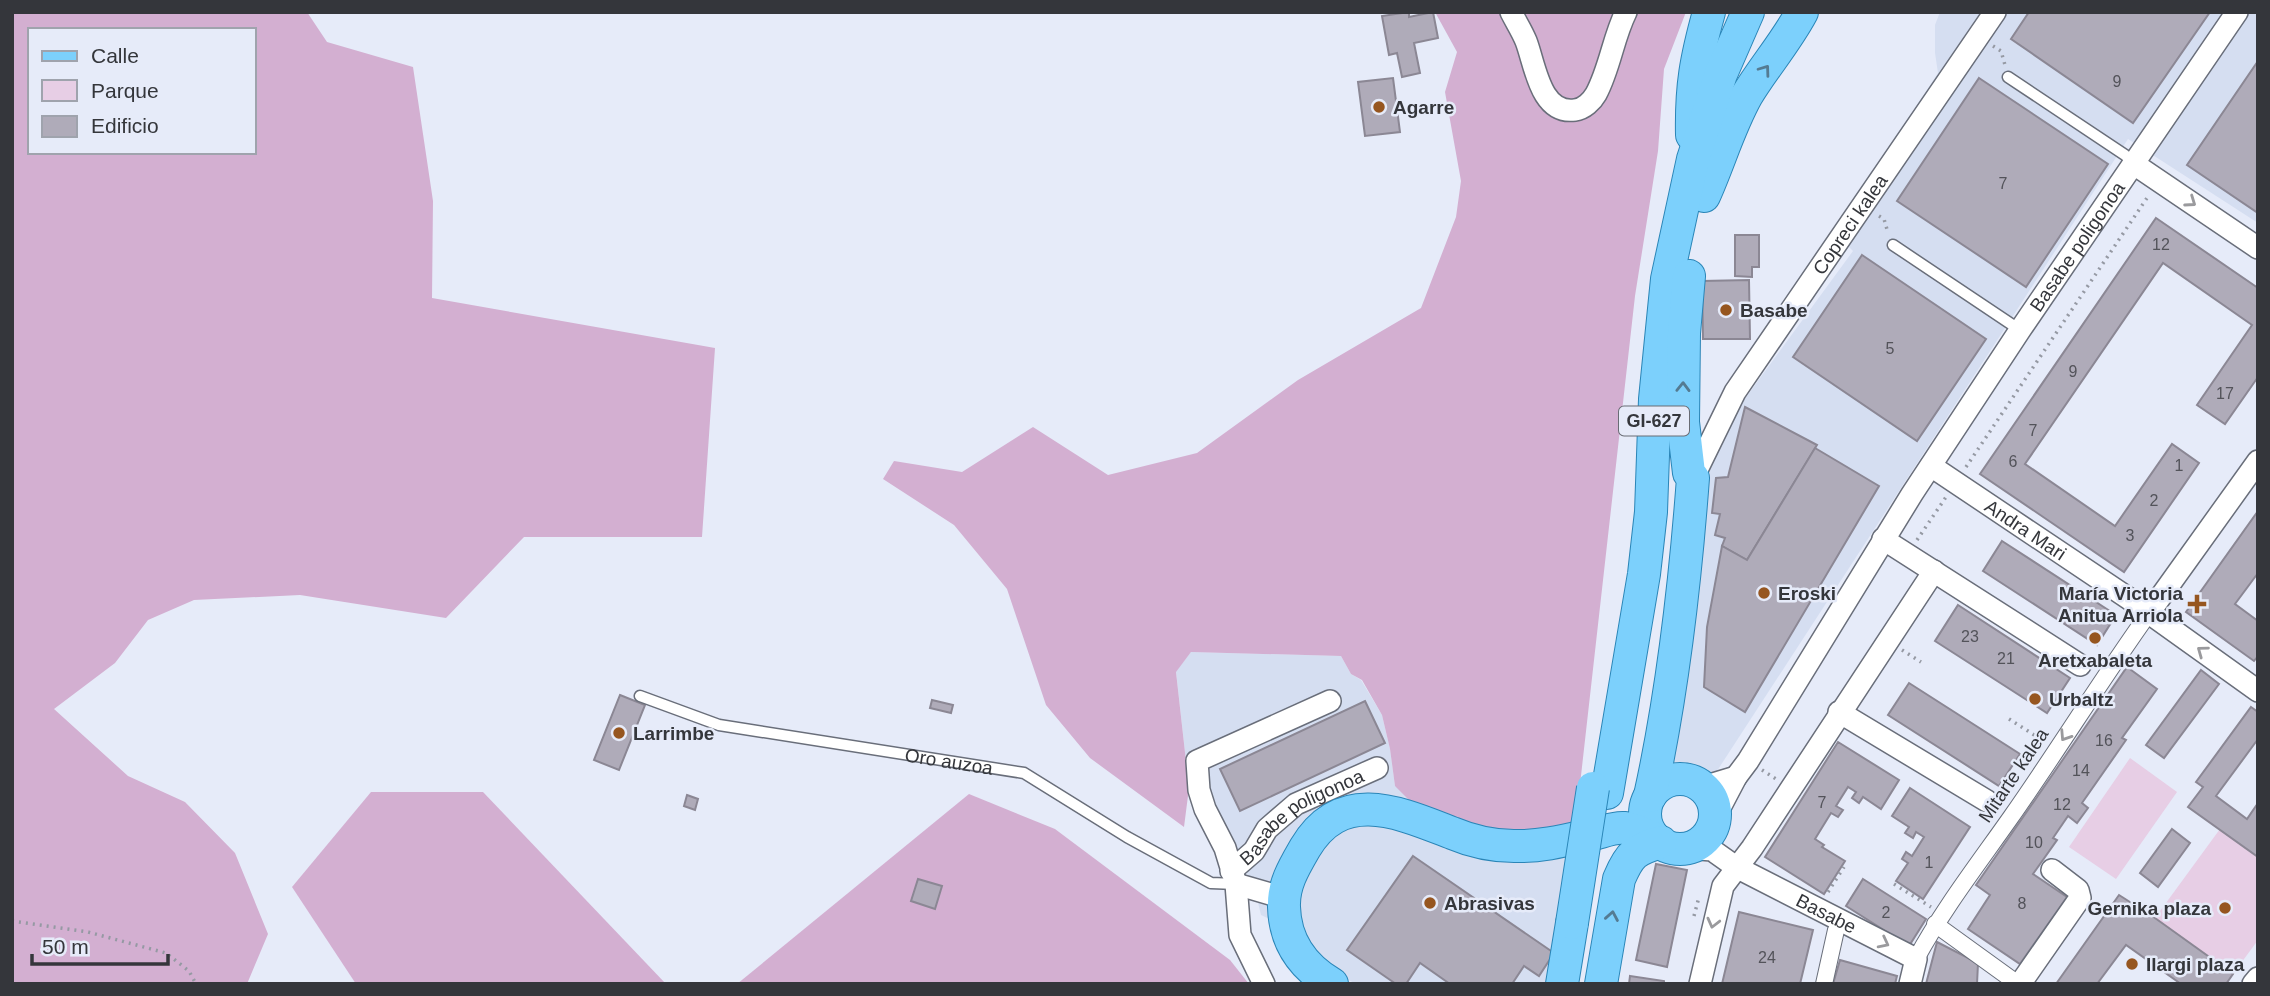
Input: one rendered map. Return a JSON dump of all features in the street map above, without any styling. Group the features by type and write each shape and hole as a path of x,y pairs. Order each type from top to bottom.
{"main road":[{"name":"GI-627","path":"1693,159 1691,94 1695,60 1709,12"},
{"name":"GI-627","path":"1704,197 1732,124 1802,12"},
{"name":"GI-627","path":"1578,984 1580,924 1600,791 1625,686 1644,574 1651,512 1655,399 1667,279 1693,159 1721,75 1745,19"},
{"name":"GI-627","path":"1690,838 1648,827 1645,816 1662,740 1681,615 1693,478 1689,473 1683,422 1684,333 1692,256 1704,197 1709,153 1738,67 1745,19"},
{"path":"1662,740 1690,783 1711,795 1690,838"},
{"path":"1622,828 1660,784 1690,783"},
{"path":"1332,984 1301,960 1284,919 1284,898 1291,872 1311,838 1330,821 1353,811 1382,809 1454,834 1510,846 1533,846 1622,828 1690,838"},
{"path":"1601,984 1619,879 1624,867 1638,849 1690,838"},
{"name":"GI-627","path":"1562,984 1580,924"}],"street":[{"path":"1511,12 1526,41 1536,74 1547,96 1559,108 1574,110 1584,106 1597,92 1626,12"},
{"name":"Copreci kalea","path":"1693,478 1735,392 1995,12"},
{"name":"Basabe poligonoa","path":"1690,838 1748,761 1930,466 2237,12"},
{"name":"Basabe poligonoa","path":"2134,164 2258,248"},
{"path":"2150,613 2258,461"},
{"name":"Andra Mari","path":"1930,466 2150,613 2258,691"},
{"path":"1883,539 2102,678"},
{"path":"1700,984 1723,886 1752,848 1934,571"},
{"name":"Mitarte kalea","path":"1916,959 1935,925 2012,816 2102,678 2150,613"},
{"name":"Basabe poligonoa","path":"1234,877 1226,848 1205,809 1199,790 1197,761 1330,701"},
{"path":"1839,712 2012,816"},
{"name":"Basabe poligonoa","path":"1234,877 1267,829 1296,804 1377,768"},
{"path":"1690,783 1736,777"},
{"name":"Basabe","path":"1690,838 1736,867 1916,959"},
{"path":"1935,925 2019,984 2080,898 2078,890 2052,870"},
{"path":"1234,877 1240,935 1264,984"},
{"name":"Oro auzoa","path":"1234,877 1284,898"},
{"path":"1824,984 1836,930"},
{"path":"1910,984 1916,959"},
{"path":"2253,984 2258,978"}],"lane":[{"name":"Basabe poligonoa","path":"2008,77 2125,155 2134,164"},
{"name":"Basabe poligonoa","path":"1893,245 2020,330"},
{"name":"Oro auzoa","path":"640,696 719,725 1024,773 1128,838 1211,883 1234,877"}],"path":[{"path":"1987,43 2001,51 2008,77"},
{"path":"1908,555 2160,180"},
{"path":"1871,212 1884,219 1893,245"},
{"path":"2009,719 2032,733"},
{"path":"1825,898 1844,867"},
{"path":"1894,884 1922,901"},
{"path":"12,921 88,932 166,953 189,971 197,984"}],"shaded area":[{"path":"12,12 307,12 327,42 413,67 433,201 432,298 715,348 702,537 524,537 446,618 300,595 194,600 148,620 115,663 54,709 128,776 185,802 235,853 268,934 247,984 12,984"},
{"path":"1435,12 1686,12 1664,69 1658,151 1635,296 1575,829 1494,832 1466,824 1410,801 1395,786 1382,715 1362,680 1351,674 1341,656 1191,652 1176,672 1189,788 1184,827 1090,758 1046,705 1007,589 954,525 883,479 894,461 962,472 1033,427 1108,475 1197,453 1298,380 1421,308 1456,217 1461,181 1445,92 1457,52"},
{"path":"1940,12 2258,12 2258,223 2128,139 1702,794 1647,789 1678,513 1676,485 1725,426 1853,251 1834,232 1938,73 1935,25"},
{"path":"1191,652 1341,656 1351,674 1361,680 1382,715 1395,786 1575,829 1551,984 1356,984 1327,968 1296,932 1261,915 1253,882 1189,788 1176,671"},
{"path":"371,792 483,792 666,984 356,984 292,887"},
{"path":"969,794 1055,829 1230,960 1249,984 737,984"}],"green space":[{"path":"2130,758 2177,792 2116,879 2069,847"},
{"path":"2220,829 2258,857 2258,940 2233,974 2155,918"}],"building":[{"path":"1409,12 1409,17 1433,12 1438,38 1414,43 1420,73 1402,77 1397,53 1389,55 1382,16"},
{"path":"2029,12 2210,12 2133,123 2011,39"},
{"path":"2258,61 2258,213 2187,165"},
{"name":"Agarre","path":"1393,78 1400,132 1365,136 1358,82"},
{"path":"1979,78 2108,164 2026,287 1897,201"},
{"path":"2156,218 2258,288 2258,377 2225,424 2197,405 2252,325 2163,263 2025,464 2115,526 2172,444 2199,463 2124,572 1980,474"},
{"path":"1735,235 1759,235 1759,267 1752,267 1752,277 1735,276"},
{"path":"1862,255 1986,339 1917,441 1793,357"},
{"name":"Basabe","path":"1749,280 1750,339 1703,339 1702,281"},
{"path":"1745,407 1817,445 1747,560 1722,546 1725,538 1715,535 1720,514 1712,513 1716,478 1728,477"},
{"name":"Eroski","path":"1815,448 1879,486 1745,712 1704,687 1707,627 1722,546 1747,560"},
{"path":"2258,511 2258,573 2235,604 2258,621 2258,656 2254,661 2186,612"},
{"path":"2002,541 2116,615 2097,645 1983,571"},
{"path":"1958,605 2070,678 2047,713 1935,641"},
{"path":"2127,667 2157,689 2122,738 2126,740 2082,803 2088,808 2077,823 2068,816 2053,838 2057,840 2033,874 2067,897 2020,964 1968,929 1990,895 1976,885"},
{"path":"2201,670 2219,684 2164,758 2146,745"},
{"path":"1909,683 2020,754 1999,786 1888,715"},
{"name":"Larrimbe","path":"620,695 645,705 619,770 594,760"},
{"path":"932,700 953,705 951,713 930,708"},
{"path":"1365,701 1385,743 1240,811 1220,769"},
{"path":"2251,707 2258,712 2258,739 2216,796 2247,819 2258,803 2258,857 2188,807 2203,787 2196,782"},
{"path":"1838,742 1899,780 1881,809 1863,797 1859,803 1852,798 1856,792 1848,787 1836,806 1843,810 1838,817 1831,813 1815,839 1824,845 1822,847 1845,861 1824,894 1765,857"},
{"path":"1910,788 1970,827 1923,899 1896,881 1908,863 1902,859 1906,852 1912,856 1924,837 1916,832 1913,838 1905,833 1909,827 1892,816"},
{"path":"687,795 698,799 695,810 684,806"},
{"path":"2172,829 2190,843 2158,887 2140,873"},
{"name":"Abrasivas","path":"1413,856 1554,953 1539,976 1524,966 1512,984 1450,984 1420,963 1406,984 1396,984 1347,950"},
{"path":"1656,864 1687,870 1667,967 1636,960"},
{"path":"918,879 942,886 935,909 911,901"},
{"path":"1863,879 1926,919 1909,946 1846,906"},
{"path":"2119,895 2233,974 2226,984 2181,984 2126,945 2097,984 2056,984"},
{"path":"1739,912 1813,930 1800,984 1722,984"},
{"path":"1937,942 1978,963 1977,984 1926,984"},
{"path":"1840,960 1897,976 1895,984 1833,984"},
{"path":"1630,976 1664,981 1664,984 1629,984"}],"place":[{"name":"Agarre","path":"1379,107"},
{"name":"Basabe","path":"1726,310"},
{"name":"Eroski","path":"1764,593"},
{"name":"María Victoria Anitua Arriola","path":"2197,604"},
{"name":"Aretxabaleta","path":"2095,638"},
{"name":"Urbaltz","path":"2035,699"},
{"name":"Larrimbe","path":"619,733"},
{"name":"Abrasivas","path":"1430,903"},
{"name":"Gernika plaza","path":"2225,908"},
{"name":"Ilargi plaza","path":"2132,964"}]}
